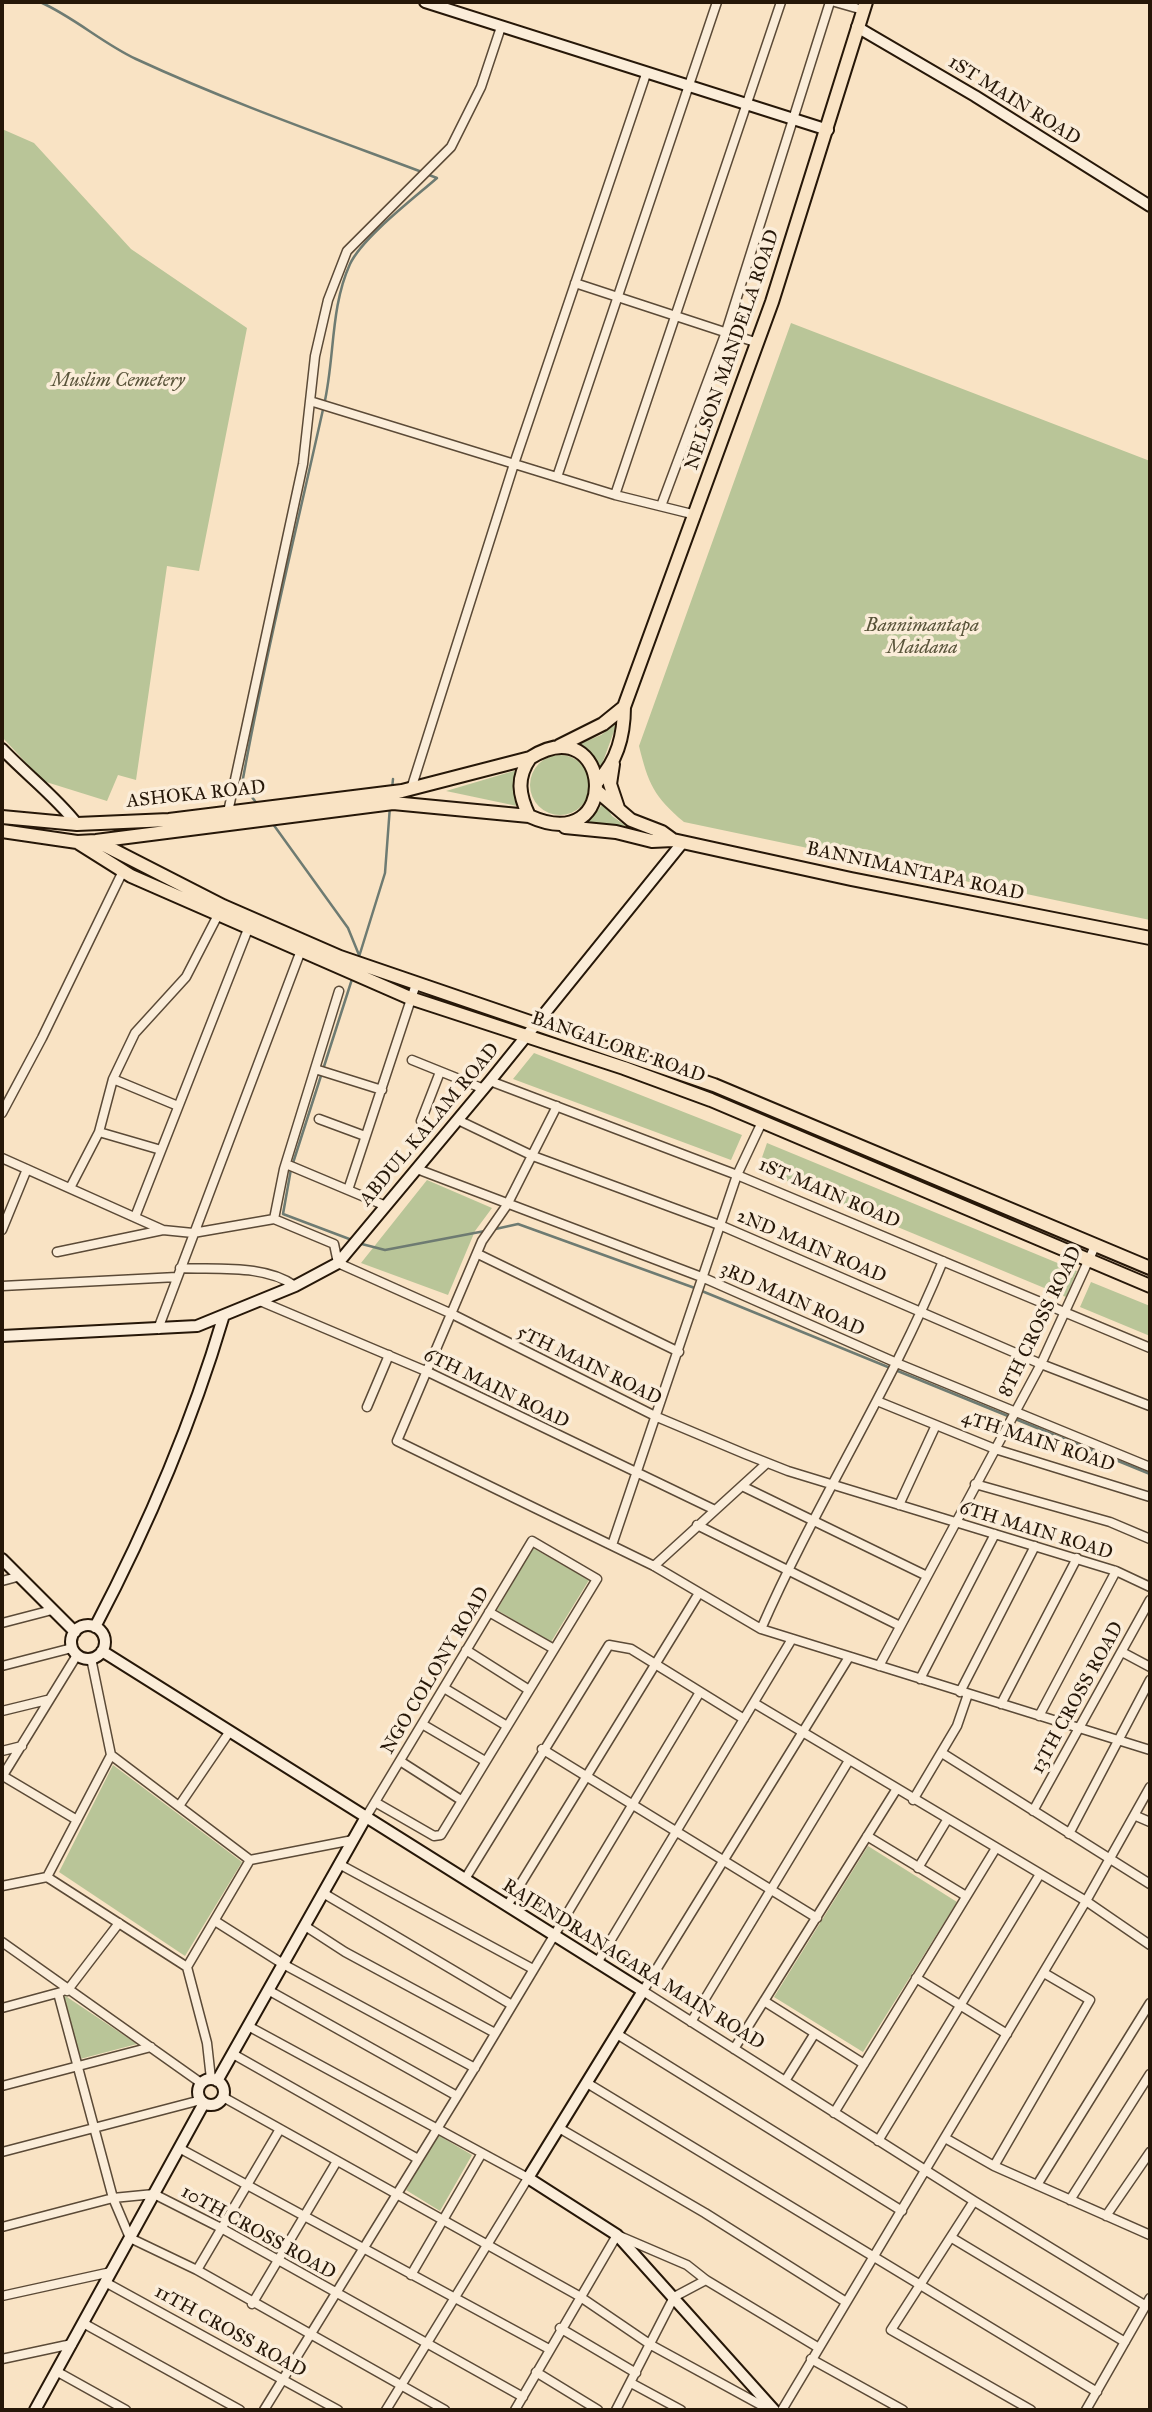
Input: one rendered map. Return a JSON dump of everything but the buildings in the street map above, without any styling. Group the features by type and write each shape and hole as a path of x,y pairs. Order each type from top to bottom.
{"main road":[{"name":"NELSON MANDELA ROAD","path":"597,786 613,761 621,738 624,707 758,343 828,130 864,6"},
{"path":"390,798 411,789 530,758 546,748 559,746 603,724 624,707"},
{"path":"559,746 573,749 585,756 593,767 597,786 620,813 678,841"},
{"path":"529,816 519,788 523,769 530,758"},
{"path":"613,761 612,794 620,813"},
{"path":"551,825 577,821 588,812 597,786"},
{"name":"ASHOKA ROAD","path":"2,817 77,824 169,820 228,812 265,813 390,798"},
{"path":"390,798 529,816 551,825 616,832 662,842 678,841"},
{"name":"BANGALORE ROAD","path":"2,831 77,842 96,841 265,813"},
{"name":"BANGALORE ROAD","path":"96,841 220,911"},
{"name":"BANNIMANTAPA ROAD","path":"678,841 1150,938"},
{"name":"BANGALORE ROAD","path":"77,842 123,871 368,974 410,998 624,1068 762,1122 1150,1286"},
{"name":"BANGALORE ROAD","path":"251,923 300,953 339,962"},
{"name":"BANGALORE ROAD","path":"368,974 416,984 537,1023 727,1090 1150,1268"}],"street":[{"path":"425,2 828,130"},
{"path":"557,477 717,2"},
{"path":"615,495 781,2"},
{"path":"661,506 726,332 833,2 864,6"},
{"path":"228,812 303,464 315,356 328,300 344,258 451,147 481,87 501,27"},
{"name":"1ST MAIN ROAD","path":"858,27 975,96 1150,206"},
{"path":"411,789 514,464 646,74"},
{"path":"575,282 758,343"},
{"path":"310,401 615,495 695,515"},
{"path":"2,749 42,789 59,800 77,824"},
{"name":"ABDUL KALAM ROAD","path":"338,1262 526,1037 678,841"},
{"path":"2,1113 42,1038 123,871"},
{"path":"70,1188 99,1132 113,1079 135,1033 186,978 220,911"},
{"path":"135,1217 251,923"},
{"path":"158,1329 300,953"},
{"path":"348,1190 416,984"},
{"path":"274,1219 286,1164 339,991"},
{"name":"1ST MAIN ROAD","path":"412,1060 440,1072 557,1106 737,1175 1150,1348"},
{"path":"315,1069 382,1090"},
{"path":"421,1121 440,1072"},
{"path":"113,1079 178,1106"},
{"path":"557,1106 507,1205 482,1241 397,1441 501,1495 654,1566 761,1629 1150,1750"},
{"path":"319,1119 365,1136"},
{"name":"2ND MAIN ROAD","path":"457,1120 533,1156 722,1226 1041,1364 1150,1406"},
{"path":"612,1545 722,1226 737,1175 762,1122"},
{"path":"99,1132 161,1150"},
{"path":"2,1158 163,1230"},
{"path":"286,1164 386,1206"},
{"name":"3RD MAIN ROAD","path":"417,1168 507,1205 704,1278 899,1364 1150,1467"},
{"path":"2,1230 27,1169"},
{"path":"2,1200 12,1205"},
{"path":"2,1336 197,1326 223,1318 295,1286 338,1262 334,1244 274,1219 193,1233 163,1230 57,1252"},
{"name":"8TH CROSS ROAD","path":"879,1667 1041,1364 1096,1246"},
{"path":"478,1254 679,1352"},
{"path":"761,1629 832,1483 899,1364 943,1261"},
{"name":"5TH MAIN ROAD","path":"338,1262 452,1314 657,1418 767,1463 832,1483"},
{"path":"2,1286 179,1272 268,1273 295,1286"},
{"name":"6TH MAIN ROAD","path":"260,1301 428,1372 637,1475 715,1510"},
{"path":"95,1627 166,1480 208,1368 223,1318"},
{"path":"367,1407 389,1356"},
{"name":"4TH MAIN ROAD","path":"877,1401 995,1449 1150,1497"},
{"path":"899,1505 936,1425"},
{"path":"654,1566 696,1525 744,1487 767,1463"},
{"name":"6TH MAIN ROAD","path":"832,1483 954,1523 1077,1558 1116,1571 1150,1587"},
{"path":"975,1484 1110,1522 1150,1539"},
{"path":"744,1487 927,1576"},
{"path":"696,1525 786,1573 900,1626"},
{"path":"920,1679 995,1535"},
{"name":"NGO COLONY ROAD","path":"366,1817 532,1541 597,1579 554,1649"},
{"path":"913,1800 957,1726 964,1693 1035,1546"},
{"path":"1001,1704 1077,1558"},
{"path":"2,1559 17,1577 75,1632 74,1651 22,1746 2,1776 77,1820"},
{"path":"1039,1716 1116,1571"},
{"path":"2,1581 17,1577"},
{"path":"508,1906 699,1593"},
{"name":"13TH CROSS ROAD","path":"1033,1811 1150,1601"},
{"path":"2,1623 52,1610"},
{"path":"375,1802 436,1837 441,1835 554,1649 489,1612"},
{"path":"75,1632 84,1626 95,1627 103,1635 102,1651 92,1658"},
{"path":"597,1963 792,1639"},
{"path":"465,1879 542,1749 609,1645 631,1649 744,1719"},
{"path":"467,1650 529,1690"},
{"path":"2,1666 74,1651 92,1658"},
{"name":"RAJENDRANAGARA MAIN ROAD","path":"102,1651 974,2202 1148,2302"},
{"path":"1122,1652 1150,1667"},
{"path":"386,2410 849,1657"},
{"path":"47,1877 111,1755 92,1658"},
{"path":"1069,1834 1150,1680"},
{"path":"444,1688 507,1726"},
{"path":"264,2410 475,2068 700,1692"},
{"path":"2,1711 47,1700"},
{"path":"754,1703 848,1762 1087,1901 1150,1945"},
{"path":"422,1724 485,1761"},
{"path":"179,1806 230,1731"},
{"path":"2,1751 22,1746"},
{"path":"542,1749 817,1918"},
{"path":"942,1753 1150,1884"},
{"path":"111,1755 250,1860 353,1840"},
{"path":"400,1761 461,1800"},
{"path":"691,2022 848,1762"},
{"path":"782,2410 1087,1901 1150,1787"},
{"path":"734,2049 896,1790"},
{"path":"1136,1816 1150,1822"},
{"path":"35,2410 179,2148 202,2102 198,2090 210,2081 233,2054 366,1817"},
{"path":"918,1868 947,1820"},
{"path":"867,1836 966,1896"},
{"path":"834,2113 996,1848"},
{"path":"187,1967 250,1860"},
{"path":"339,1864 533,1969"},
{"path":"878,2141 1040,1874"},
{"path":"2,1886 47,1877 187,1967 207,2042 210,2081"},
{"path":"323,1893 512,2005"},
{"path":"215,1921 283,1964 475,2068"},
{"path":"2,2008 62,1992 119,1923"},
{"path":"305,1926 345,1952 495,2033"},
{"path":"2,1942 62,1992 223,2089 223,2097 214,2105 202,2102 2,2152"},
{"path":"994,2166 1090,2000 1044,1973"},
{"path":"916,1978 1007,2034"},
{"path":"268,1990 457,2096"},
{"path":"62,1992 113,2198 130,2238 197,2270 252,2304 445,2410"},
{"path":"764,2001 864,2064"},
{"path":"1037,2185 1150,2003"},
{"path":"248,2026 528,2178 617,2235 687,2265 706,2280 818,2348"},
{"path":"785,2081 815,2033"},
{"path":"617,2034 902,2211"},
{"path":"2,2086 151,2047"},
{"path":"233,2054 418,2159"},
{"path":"1070,2200 1150,2074"},
{"path":"587,2082 1097,2392"},
{"path":"223,2097 488,2244 579,2296 651,2345 772,2410"},
{"path":"559,2128 705,2213 846,2302"},
{"path":"197,2270 280,2129"},
{"path":"945,2138 994,2166 1150,2235"},
{"path":"179,2148 305,2214 362,2250 549,2349"},
{"path":"1106,2216 1150,2152"},
{"path":"411,2275 482,2153"},
{"path":"252,2304 337,2161"},
{"name":"10TH CROSS ROAD","path":"2,2227 113,2198 154,2194 279,2259 335,2294 427,2342 523,2397"},
{"path":"974,2202 952,2238 918,2284 891,2330 1031,2410"},
{"path":"526,2410 516,2408 560,2328 617,2235"},
{"path":"617,2235 772,2410"},
{"path":"952,2238 1125,2342"},
{"path":"2,2295 108,2277"},
{"name":"11TH CROSS ROAD","path":"108,2277 338,2410"},
{"path":"617,2410 674,2297 706,2280"},
{"path":"1086,2410 1148,2302"},
{"path":"83,2323 240,2410"},
{"path":"560,2328 636,2373"},
{"path":"2,2359 72,2344"},
{"path":"811,2359 903,2410"},
{"path":"56,2371 120,2409"},
{"path":"537,2371 598,2410"},
{"path":"631,2383 681,2410"}],"green space":[{"name":"Muslim Cemetery","path":"2,129 34,143 131,249 247,328 199,571 167,566 136,780 118,775 107,801 43,781 2,737"},
{"name":"Bannimantapa Maidana","path":"791,323 1150,461 1150,920 684,822 659,797 646,770 639,746"},
{"path":"617,723 601,767 589,750 579,744 601,735"},
{"path":"560,755 577,760 585,768 590,785 585,802 577,810 560,815 543,810 535,802 530,785 535,768 543,760"},
{"path":"517,770 513,783 517,806 446,791"},
{"path":"604,802 612,816 626,826 583,823 592,818"},
{"path":"534,1053 742,1135 731,1160 513,1079"},
{"path":"767,1143 1077,1271 1066,1297 758,1169"},
{"path":"427,1180 492,1208 475,1231 448,1295 361,1263"},
{"path":"1091,1282 1150,1306 1150,1336 1080,1307"},
{"path":"533,1548 589,1580 551,1642 497,1610"},
{"path":"113,1765 242,1862 185,1956 59,1872"},
{"path":"868,1846 957,1902 863,2052 774,1997"},
{"path":"64,1995 137,2044 80,2059"},
{"path":"438,2135 472,2155 440,2211 406,2190"}],"waterway":[{"path":"40,2 124,53 171,75 422,172"},
{"path":"258,805 242,784 324,405 339,298 356,253 389,219 437,178 429,175"},
{"path":"392,789 393,779"},
{"path":"358,960 385,873 390,806"},
{"path":"273,824 348,928 359,955"},
{"path":"293,1163 353,976"},
{"path":"291,1169 283,1214 352,1240"},
{"path":"491,1230 518,1224 692,1287 1150,1474"},
{"path":"358,1243 385,1250 485,1231"}]}
